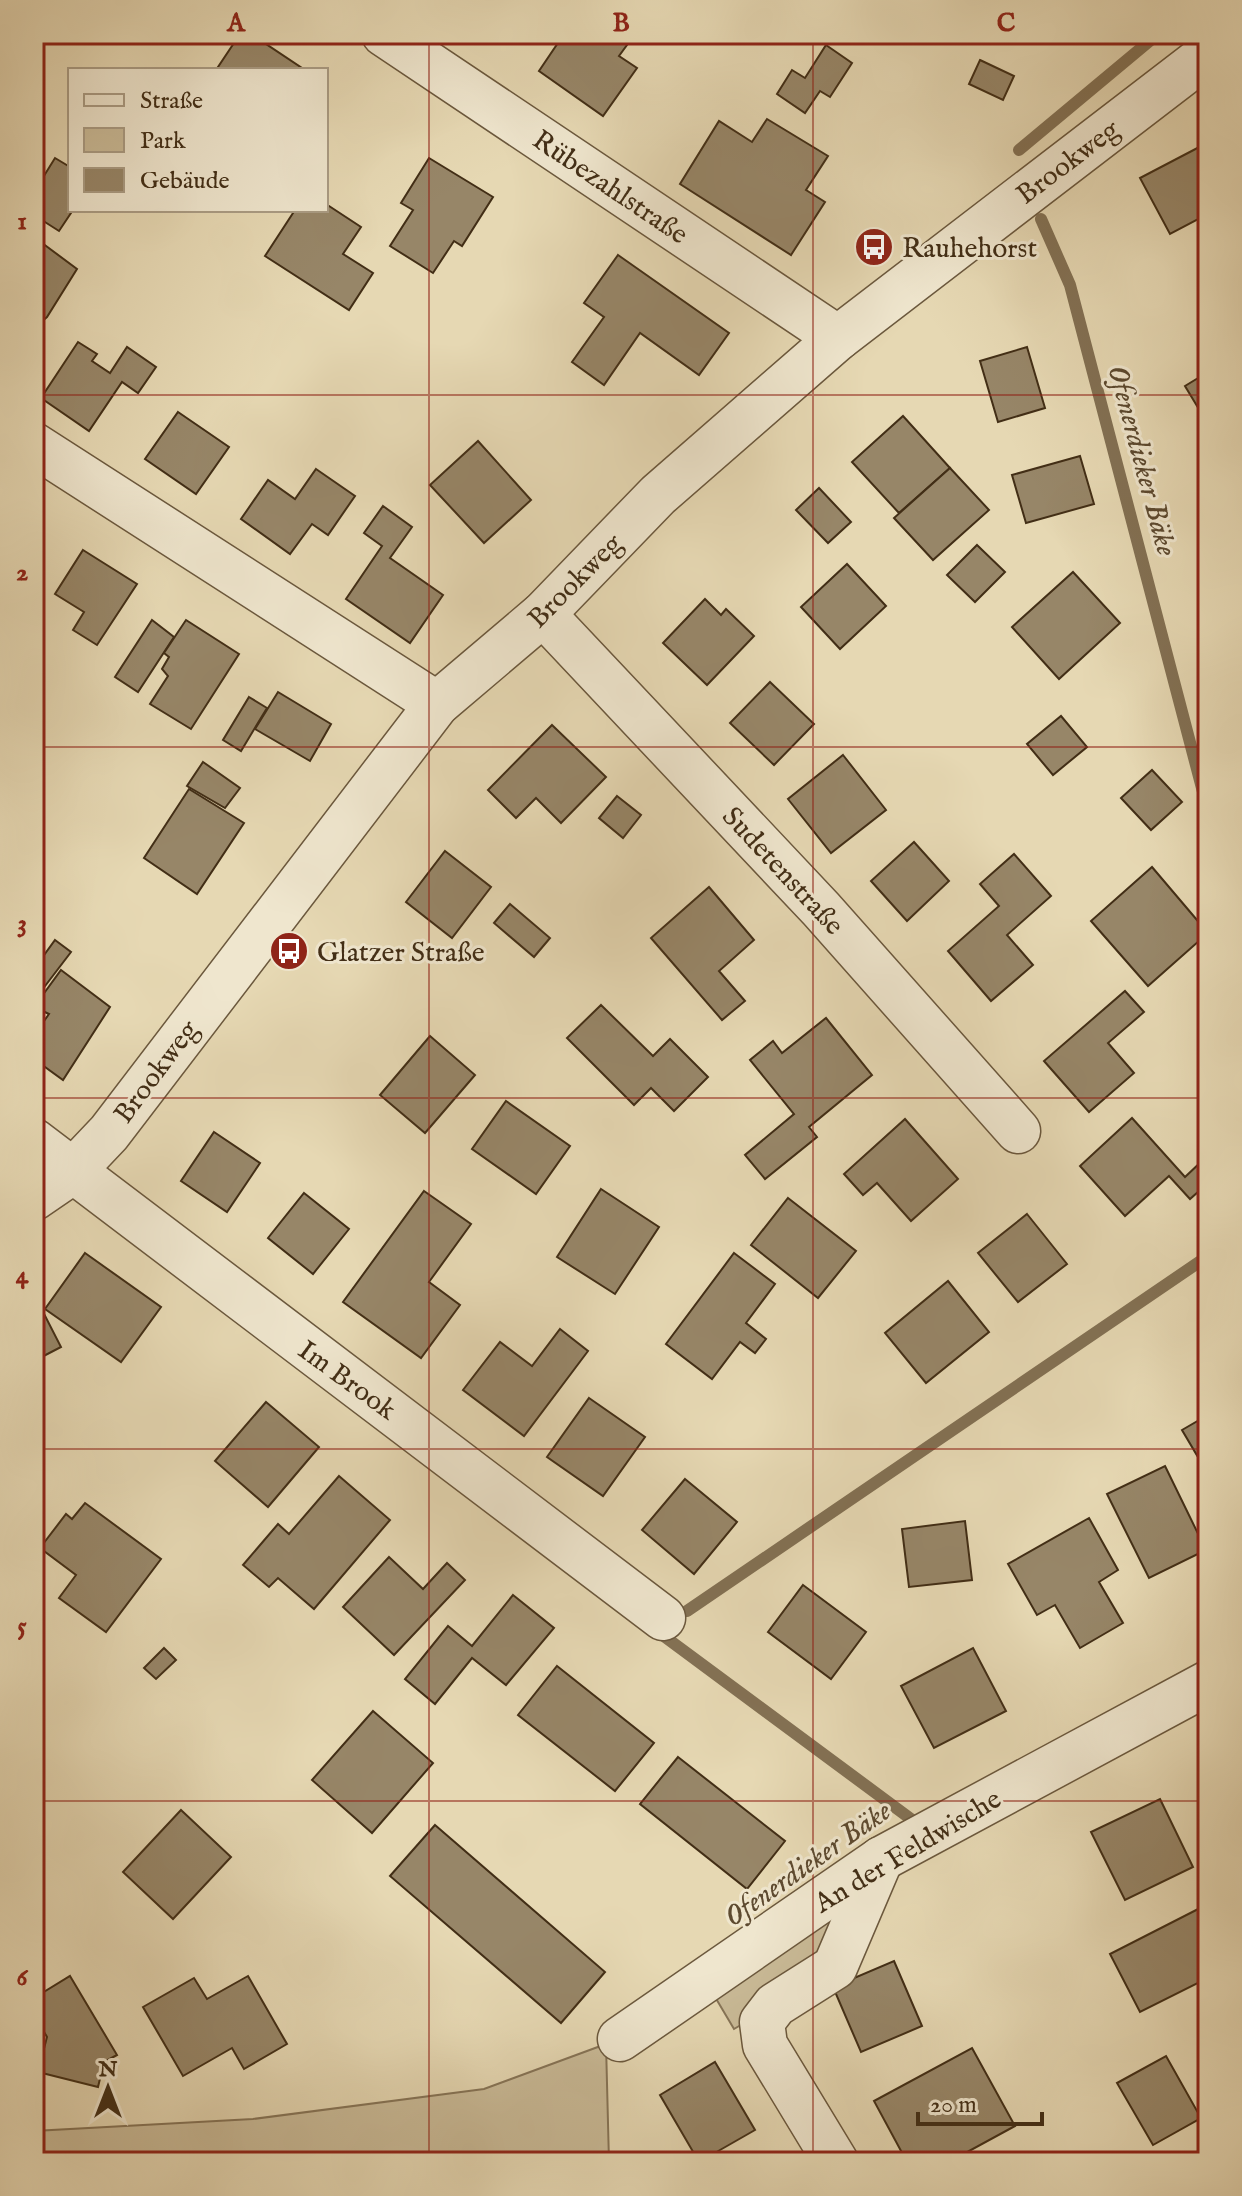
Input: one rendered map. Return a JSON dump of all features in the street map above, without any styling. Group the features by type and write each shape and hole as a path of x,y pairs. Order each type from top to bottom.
{"street":[{"name":"Rübezahlstraße","path":"384,34 838,338"},
{"name":"Brookweg","path":"34,1198 72,1172 109,1133 437,704 543,614 658,495 838,338 1208,54"},
{"path":"34,445 437,704"},
{"name":"Sudetenstraße","path":"543,614 821,909 1018,1131"},
{"name":"Im Brook","path":"34,1141 663,1618"},
{"name":"An der Feldwische","path":"620,2039 881,1859 1208,1683"},
{"path":"836,2162 765,2045 762,2022 775,2005 835,1967 881,1859"}],"green space":[{"path":"881,1859 843,1950 775,2005 734,2029 705,1980"},
{"path":"606,2044 609,2162 34,2162 34,2131 253,2119 484,2089"}],"building":[{"path":"240,34 251,34 302,68 217,68"},
{"path":"564,34 635,34 619,56 637,68 603,116 539,71"},
{"path":"826,45 852,63 830,97 820,91 805,113 777,94 792,70 805,78"},
{"path":"980,60 1014,76 1003,100 969,84"},
{"path":"767,119 828,156 806,190 825,202 791,255 680,184 719,121 752,142"},
{"path":"1207,143 1208,214 1170,234 1140,178"},
{"path":"55,158 68,166 68,212 72,212 59,231 34,215 34,192"},
{"path":"429,158 493,197 462,246 454,241 433,273 390,246 413,210 401,203"},
{"path":"328,205 361,227 343,254 373,273 349,310 265,256 294,212 328,212"},
{"path":"34,237 77,269 47,317 34,328"},
{"path":"618,255 729,333 699,375 640,333 604,385 572,362 604,317 584,303"},
{"path":"78,342 97,354 92,361 110,373 127,347 156,367 138,393 122,382 89,431 41,398"},
{"path":"1027,347 1045,408 998,422 980,361"},
{"path":"1208,372 1208,413 1203,416 1185,386"},
{"path":"178,412 229,447 196,494 145,459"},
{"path":"903,416 950,468 899,513 852,462"},
{"path":"478,441 531,500 484,543 430,485"},
{"path":"1080,456 1094,504 1026,523 1012,475"},
{"path":"950,468 989,510 933,560 894,518"},
{"path":"316,469 355,496 328,535 312,524 290,554 241,519 268,480 295,499"},
{"path":"819,488 851,522 828,543 796,510"},
{"path":"383,506 412,527 390,558 443,595 410,643 346,599 382,546 364,533"},
{"path":"977,545 1005,572 975,602 947,575"},
{"path":"83,550 137,584 97,645 73,630 84,612 55,594"},
{"path":"847,564 886,606 840,649 801,607"},
{"path":"1073,572 1120,623 1059,679 1012,627"},
{"path":"705,599 721,615 726,609 754,636 707,685 663,643"},
{"path":"152,620 174,637 138,692 115,677"},
{"path":"186,620 239,654 191,729 150,704 168,676 162,669 169,657 164,653"},
{"path":"770,682 814,724 774,765 730,723"},
{"path":"278,692 331,724 310,761 255,729"},
{"path":"249,697 267,708 241,751 223,740"},
{"path":"1061,716 1087,747 1053,775 1027,744"},
{"path":"552,725 606,777 561,823 536,798 516,818 488,790"},
{"path":"843,755 886,810 831,853 788,799"},
{"path":"203,762 240,788 225,808 187,786"},
{"path":"1152,770 1182,802 1151,830 1121,798"},
{"path":"189,789 244,823 197,894 144,858"},
{"path":"617,796 641,815 623,838 599,818"},
{"path":"914,842 949,881 907,921 871,881"},
{"path":"445,851 491,887 452,938 406,902"},
{"path":"1014,854 1051,896 1007,935 1033,965 991,1001 948,951 999,906 980,884"},
{"path":"1152,867 1208,933 1148,986 1091,921"},
{"path":"709,887 754,940 719,971 745,1001 722,1020 651,938"},
{"path":"510,904 550,938 534,957 494,923"},
{"path":"55,940 71,952 42,990 34,985 34,969"},
{"path":"61,970 110,1007 63,1080 34,1059 34,1035 49,1014 34,1007"},
{"path":"1125,991 1144,1012 1108,1043 1134,1073 1089,1112 1044,1061"},
{"path":"601,1005 653,1056 670,1039 708,1077 674,1111 651,1088 634,1105 567,1038"},
{"path":"826,1018 872,1075 809,1127 817,1137 765,1179 745,1155 794,1114 750,1060 773,1041 782,1053"},
{"path":"430,1036 475,1075 425,1133 380,1095"},
{"path":"506,1101 570,1146 536,1194 472,1149"},
{"path":"1132,1118 1185,1177 1202,1161 1208,1167 1208,1183 1190,1199 1169,1176 1125,1216 1080,1166"},
{"path":"905,1119 958,1179 911,1221 877,1183 863,1195 844,1174"},
{"path":"214,1132 260,1163 227,1212 181,1181"},
{"path":"601,1189 659,1227 615,1294 557,1257"},
{"path":"424,1191 471,1224 429,1282 460,1305 421,1358 343,1302"},
{"path":"304,1193 349,1229 313,1274 268,1238"},
{"path":"788,1198 856,1251 818,1298 751,1245"},
{"path":"1027,1214 1067,1264 1018,1302 978,1253"},
{"path":"85,1253 161,1307 121,1362 45,1309"},
{"path":"734,1253 775,1284 746,1323 766,1339 755,1353 740,1342 712,1379 666,1344"},
{"path":"948,1281 989,1332 926,1383 885,1333"},
{"path":"40,1306 61,1347 34,1361 34,1309"},
{"path":"560,1329 588,1351 524,1436 463,1390 500,1342 532,1366"},
{"path":"589,1398 645,1437 603,1496 547,1457"},
{"path":"266,1402 319,1447 268,1507 215,1461"},
{"path":"1208,1415 1208,1474 1182,1430"},
{"path":"1165,1466 1206,1550 1149,1578 1107,1494"},
{"path":"339,1476 390,1520 314,1609 278,1578 269,1587 243,1565 278,1524 289,1534"},
{"path":"685,1479 737,1522 694,1574 642,1530"},
{"path":"85,1503 161,1559 106,1632 59,1598 76,1575 40,1548 66,1514 72,1519"},
{"path":"1089,1518 1118,1570 1099,1582 1123,1623 1080,1648 1055,1605 1037,1615 1008,1564"},
{"path":"965,1521 972,1580 909,1587 902,1529"},
{"path":"389,1557 423,1589 447,1563 465,1580 394,1655 343,1607"},
{"path":"803,1585 866,1632 831,1679 768,1632"},
{"path":"513,1595 554,1628 506,1685 472,1658 435,1704 405,1679 448,1626 472,1646"},
{"path":"164,1648 176,1660 156,1679 144,1668"},
{"path":"973,1648 1006,1711 934,1748 901,1686"},
{"path":"557,1666 654,1743 615,1791 518,1715"},
{"path":"373,1711 433,1763 372,1833 312,1780"},
{"path":"678,1757 785,1841 747,1889 640,1804"},
{"path":"1160,1799 1193,1867 1125,1900 1091,1832"},
{"path":"181,1810 231,1857 173,1919 123,1872"},
{"path":"435,1825 605,1972 561,2023 390,1876"},
{"path":"1208,1904 1208,1978 1140,2012 1110,1954"},
{"path":"894,1961 922,2026 861,2052 833,1987"},
{"path":"70,1976 117,2055 104,2062 98,2087 38,2072 47,2037 34,2015 34,1998"},
{"path":"248,1976 287,2044 244,2069 232,2048 183,2076 143,2007 194,1978 207,1999"},
{"path":"972,2048 1015,2126 949,2162 907,2162 874,2101"},
{"path":"1166,2056 1201,2118 1153,2145 1117,2083"},
{"path":"715,2062 755,2130 699,2162 660,2095"}],"waterway":[{"name":"Ofenerdieker Bäke","path":"1019,150 1158,34"},
{"name":"Ofenerdieker Bäke","path":"1041,219 1070,285 1208,811"},
{"name":"Ofenerdieker Bäke","path":"687,1611 1208,1256"},
{"name":"Ofenerdieker Bäke","path":"660,1630 657,1631 915,1822 906,1827"}],"place":[{"name":"Rauhehorst","path":"874,247"},
{"name":"Glatzer Straße","path":"289,951"}]}
